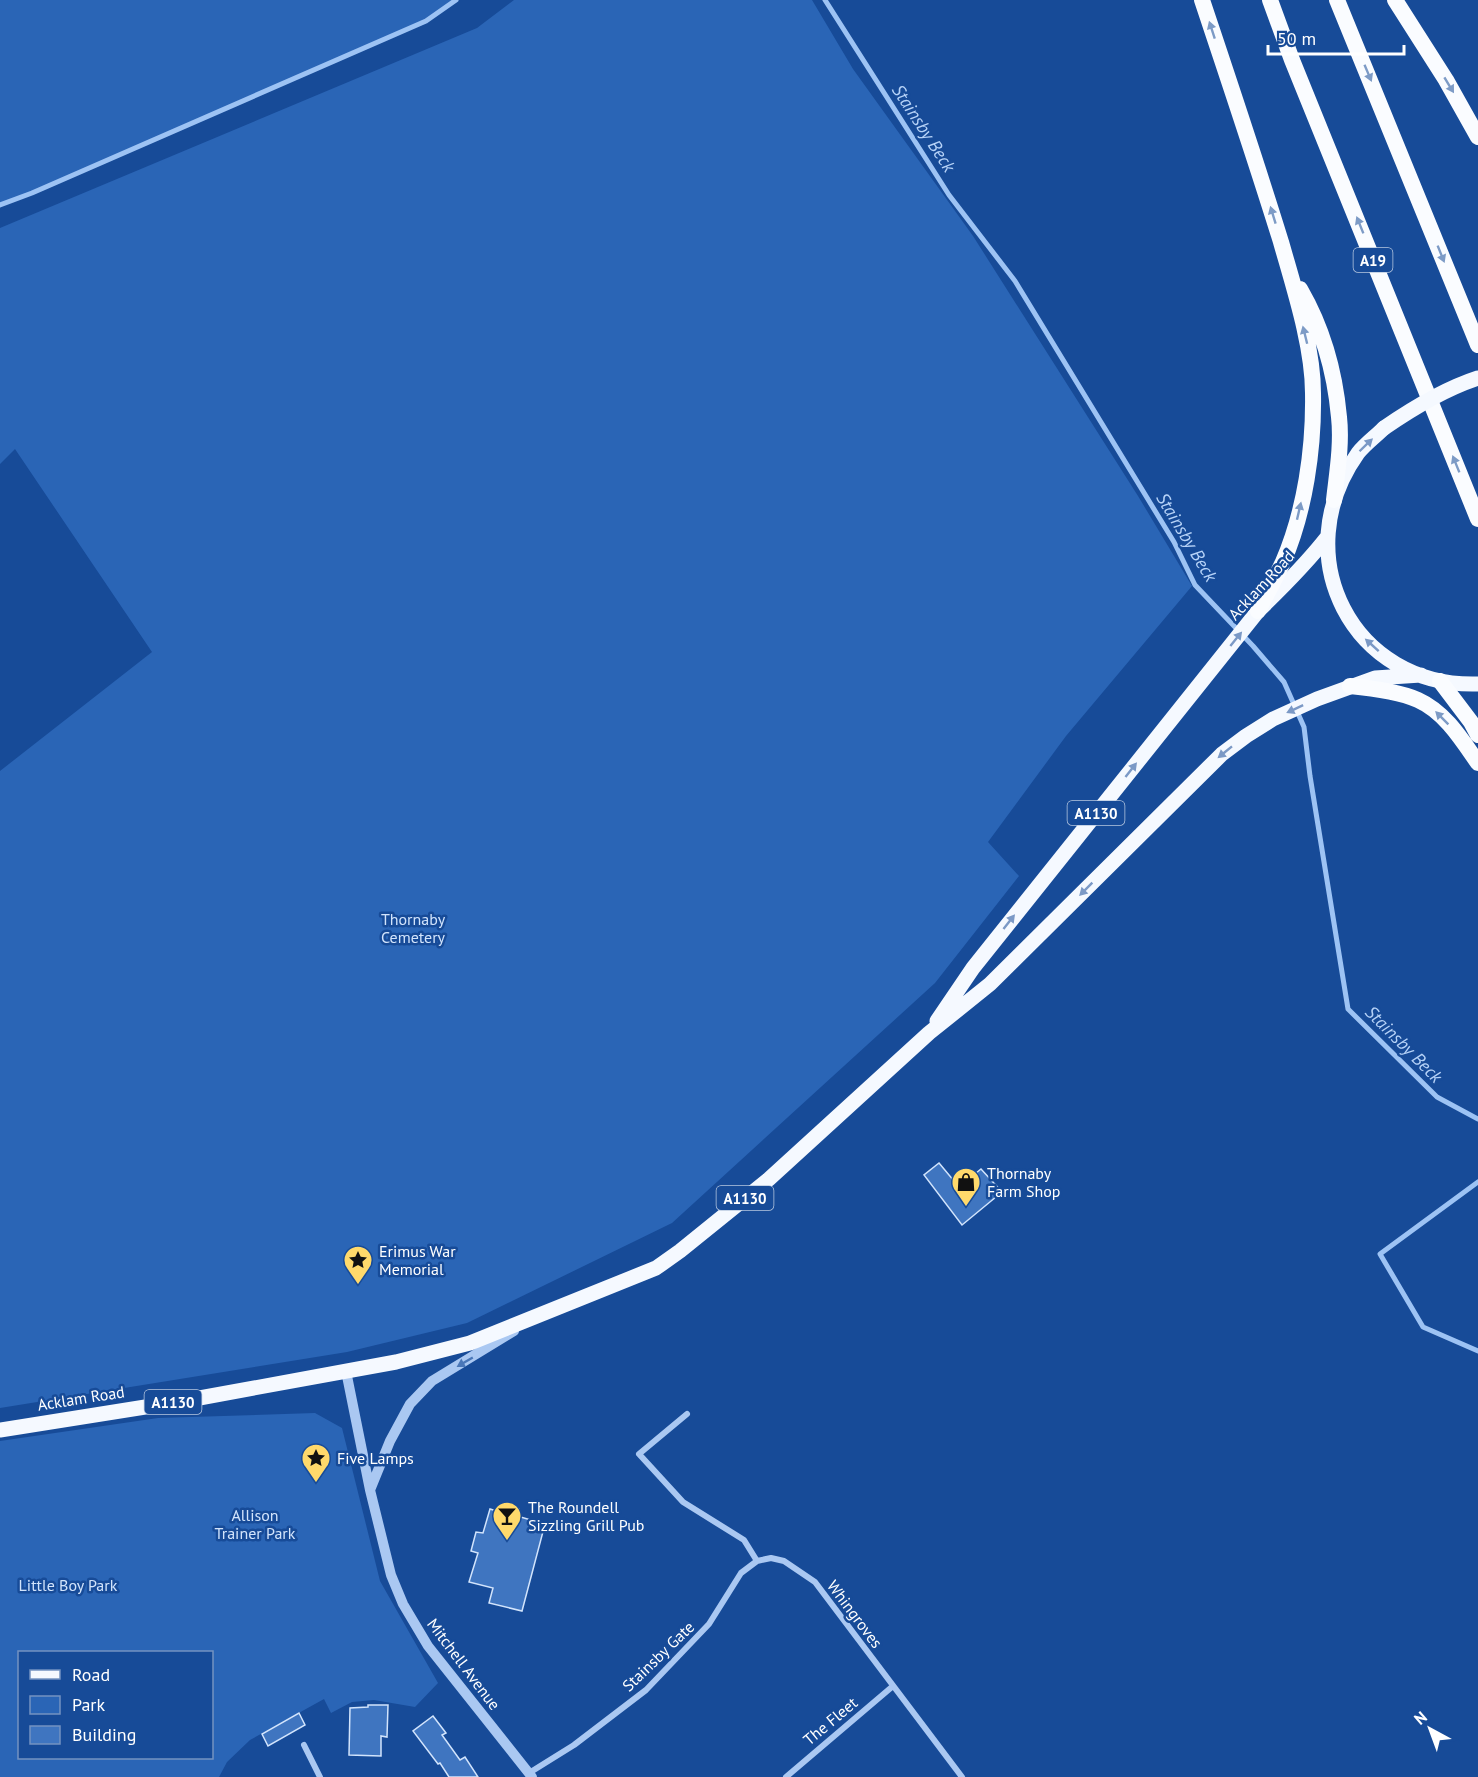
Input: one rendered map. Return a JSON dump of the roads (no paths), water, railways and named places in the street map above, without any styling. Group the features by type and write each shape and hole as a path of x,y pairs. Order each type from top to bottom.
{"highway":[{"path":"1202,0 1268,200 1310,353 1313,392 1305,486 1296,525 1283,562 1255,615"},
{"name":"A19","path":"1270,0 1292,60 1478,519"},
{"path":"1337,0 1478,345"},
{"path":"1395,0 1446,80 1478,137"},
{"path":"1289,272 1309,305 1333,375 1340,426 1334,500"},
{"path":"1440,681 1478,735"},
{"path":"1350,686 1383,690 1418,700 1433,710 1457,734 1478,763"}],"main road":[{"path":"1478,378 1461,384 1408,412 1384,428 1359,452 1334,500 1328,536 1329,568 1337,597 1346,615 1367,641 1390,660 1421,675 1440,681 1478,684"},
{"name":"Acklam Road","path":"929,1033 973,968 1255,615 1290,580 1328,536"},
{"name":"A1130","path":"346,1371 396,1362 470,1343 656,1268 769,1179 929,1033 990,984 1222,754 1273,719 1317,699 1375,678 1421,675"},
{"name":"Acklam Road","path":"0,1430 183,1401 346,1371"}],"street":[{"path":"370,1490 390,1442 410,1404 432,1381 532,1319"},
{"name":"Mitchell Avenue","path":"346,1371 370,1490 391,1575 403,1604 428,1646 530,1775"},
{"path":"687,1414 639,1454 683,1503 744,1540 758,1561"},
{"name":"Whingroves","path":"758,1561 771,1557 784,1561 815,1582 962,1777"},
{"name":"Stainsby Gate","path":"530,1775 574,1745 646,1690 709,1624 741,1573 758,1561"},
{"name":"The Fleet","path":"786,1777 893,1686"},
{"path":"304,1745 320,1777"}],"waterway":[{"path":"0,205 426,21 456,0"},
{"name":"Stainsby Beck","path":"825,0 949,195 1015,281 1174,542 1195,585 1284,682 1304,727 1348,1009 1437,1097 1478,1119"},
{"name":"Stainsby Beck","path":"1478,1182 1380,1254 1423,1327 1478,1351"}],"place":[{"name":"Thornaby Farm Shop","path":"966,1208"},
{"name":"Erimus War Memorial","path":"358,1286"},
{"name":"Five Lamps","path":"316,1484"},
{"name":"The Roundell Sizzling Grill Pub","path":"507,1542"}],"park label":[{"name":"Thornaby Cemetery","path":"413,928"},
{"name":"Allison Trainer Park","path":"255,1524"},
{"name":"Little Boy Park","path":"68,1585"}]}
